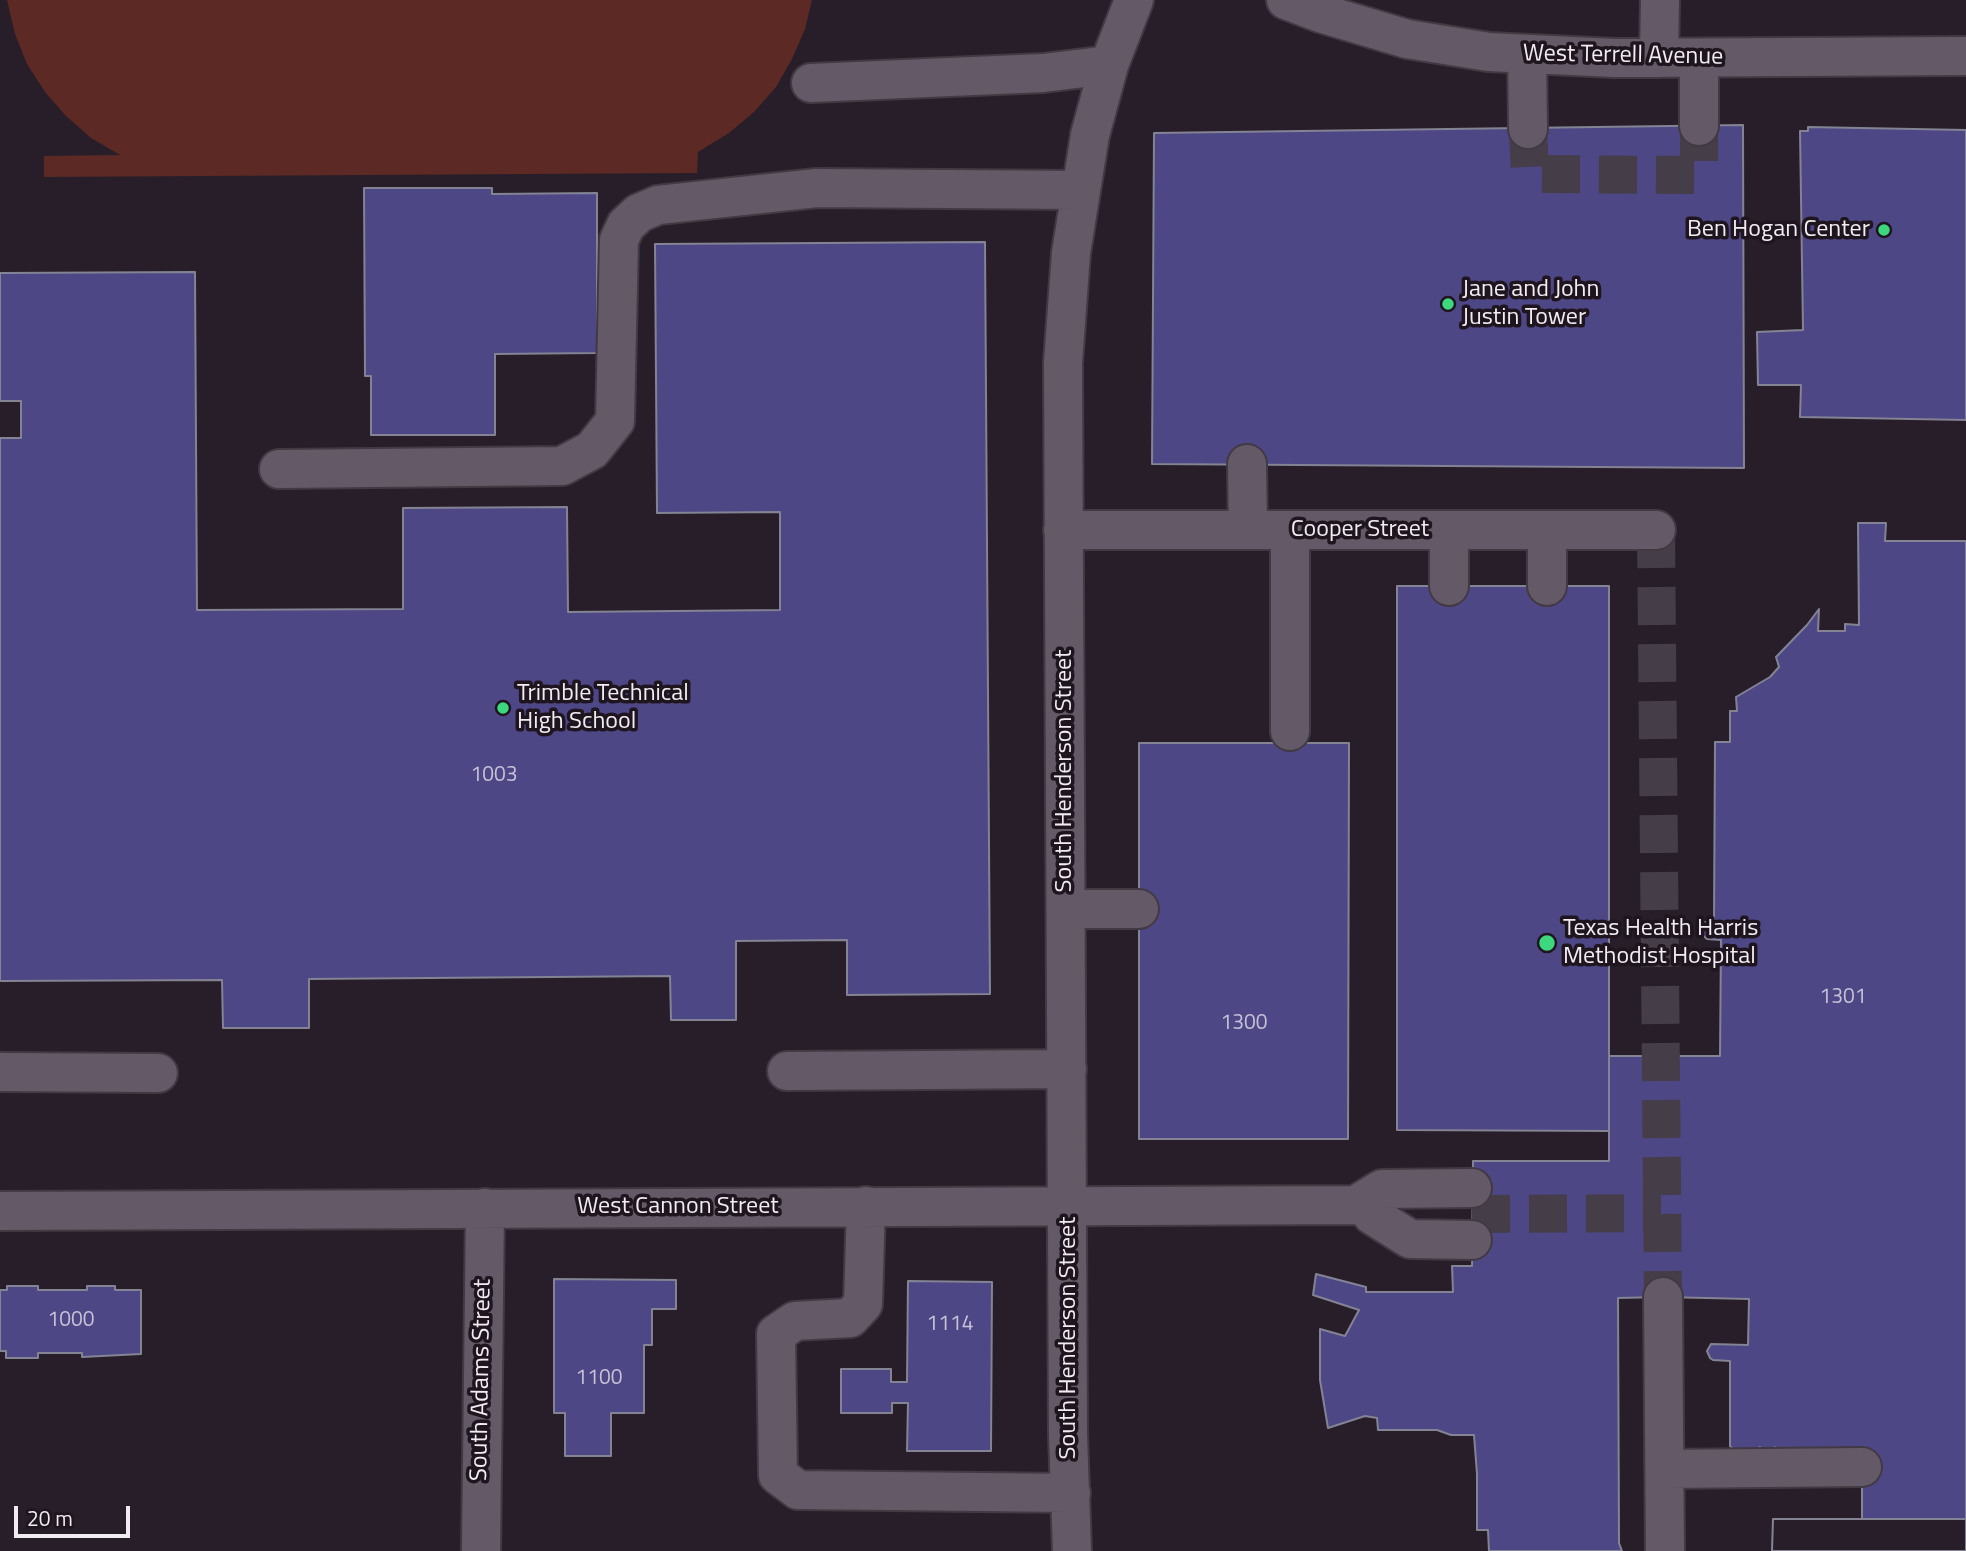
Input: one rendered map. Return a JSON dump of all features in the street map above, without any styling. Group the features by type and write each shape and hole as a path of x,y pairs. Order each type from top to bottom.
{"street":[{"name":"South Henderson Street","path":"1072,1551 1063,363 1071,253 1090,135 1109,65 1134,0"},
{"name":"West Terrell Avenue","path":"1286,0 1407,40 1489,52 1659,58 1966,56"},
{"path":"1659,58 1660,0"},
{"path":"1527,54 1528,129"},
{"path":"1699,58 1699,126"},
{"path":"811,83 1044,73 1109,65"},
{"path":"279,469 562,466 592,450 615,421 619,240 626,225 639,213 658,205 817,188 1080,190"},
{"path":"1247,464 1248,530"},
{"name":"Cooper Street","path":"1063,530 1656,530"},
{"path":"1290,530 1290,731"},
{"path":"1449,530 1449,586"},
{"path":"1547,530 1547,586"},
{"path":"1066,909 1139,909"},
{"path":"787,1071 1067,1069"},
{"path":"0,1072 158,1073"},
{"name":"West Cannon Street","path":"0,1211 1068,1205 1364,1210 1410,1239 1472,1214 1382,1189 1364,1210"},
{"path":"866,1206 863,1304 850,1318 794,1321 776,1334 778,1475 798,1490 1071,1493"},
{"name":"South Adams Street","path":"481,1551 485,1208"},
{"path":"1663,1297 1665,1551"},
{"path":"1665,1469 1863,1467"}],"shaded area":[{"path":"7,0 812,0 805,29 776,87 754,112 729,133 698,152 697,173 44,177 44,156 120,155 91,138 66,116 45,92 27,64 15,34"}],"building":[{"name":"Jane and John Justin Tower","path":"1743,125 1744,468 1152,464 1154,133"},
{"name":"Ben Hogan Center","path":"1808,127 1966,130 1966,420 1800,417 1801,385 1758,385 1757,332 1803,330 1800,131 1808,131"},
{"path":"364,188 492,188 492,194 597,193 597,353 495,354 495,435 371,435 371,376 365,376"},
{"path":"985,242 990,994 847,995 847,940 736,941 736,1020 671,1020 670,976 309,979 309,1028 223,1028 222,980 0,981 0,438 21,438 21,401 0,401 0,273 195,272 197,610 403,609 403,508 567,507 568,612 780,610 780,512 657,513 655,244"},
{"path":"1858,523 1886,523 1885,541 1966,541 1966,1551 1772,1551 1773,1519 1862,1519 1862,1467 1827,1455 1819,1448 1811,1455 1804,1448 1797,1456 1789,1448 1782,1455 1775,1447 1767,1456 1760,1447 1752,1455 1747,1449 1738,1455 1730,1446 1730,1361 1713,1360 1707,1351 1711,1344 1748,1345 1749,1299 1663,1297 1618,1298 1619,1543 1622,1551 1489,1551 1488,1530 1477,1530 1474,1435 1451,1435 1437,1430 1378,1430 1377,1418 1365,1416 1328,1428 1320,1380 1320,1329 1345,1336 1359,1310 1313,1295 1316,1274 1366,1287 1366,1292 1453,1292 1452,1266 1472,1266 1473,1161 1609,1161 1609,1056 1720,1056 1721,940 1707,939 1699,932 1701,923 1714,920 1715,742 1730,742 1730,711 1737,711 1736,697 1770,677 1779,667 1776,657 1819,609 1818,631 1845,631 1845,624 1859,625"},
{"path":"1397,586 1609,586 1609,1131 1397,1130"},
{"path":"1139,743 1349,743 1348,1139 1139,1139"},
{"path":"554,1279 676,1280 676,1309 652,1309 652,1345 644,1345 644,1413 611,1413 611,1456 565,1456 565,1413 554,1413"},
{"path":"908,1281 992,1282 991,1451 907,1451 908,1403 892,1403 892,1413 841,1413 841,1369 891,1369 891,1382 907,1382"},
{"path":"7,1286 38,1286 38,1290 87,1290 87,1286 115,1286 115,1290 141,1290 141,1354 82,1357 82,1353 38,1353 38,1358 6,1358 6,1351 0,1351 0,1290 7,1290"},
{"path":"1773,1519 1966,1519 1966,1551 1772,1551"}],"tunnel":[{"path":"1528,129 1530,174 1699,175 1699,126"},
{"path":"1656,530 1663,1297"},
{"path":"1472,1214 1661,1213"}],"place":[{"name":"Ben Hogan Center","path":"1884,230"},
{"name":"Jane and John Justin Tower","path":"1448,304"},
{"name":"Trimble Technical High School","path":"503,708"},
{"name":"Texas Health Harris Methodist Hospital","path":"1547,943"}]}
